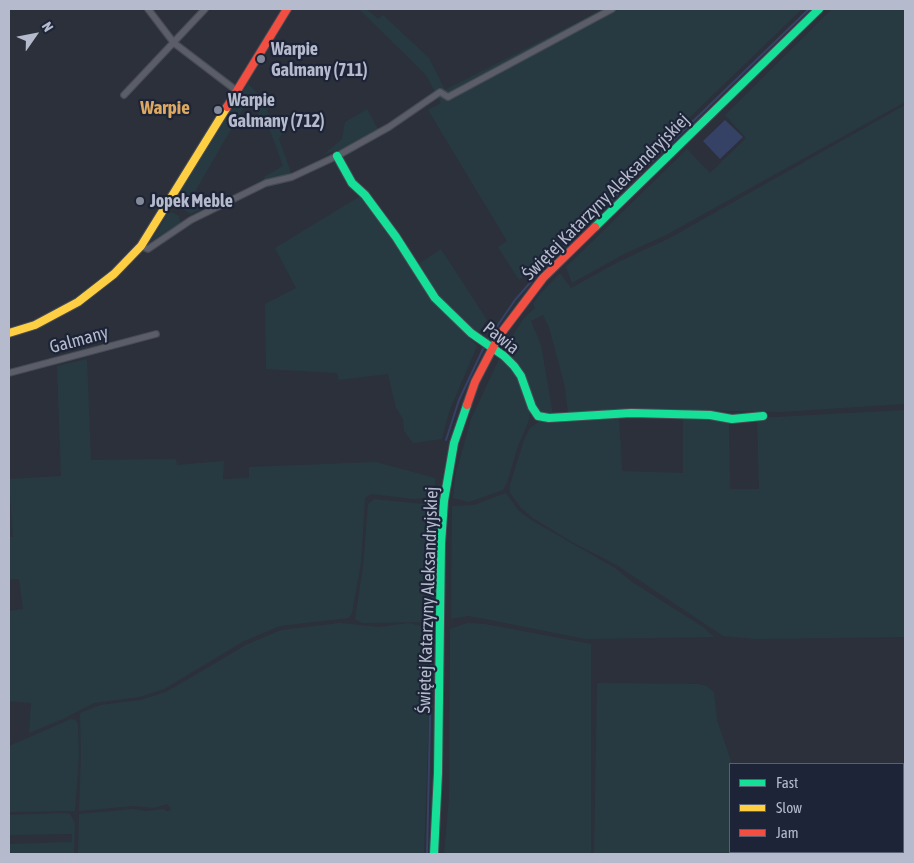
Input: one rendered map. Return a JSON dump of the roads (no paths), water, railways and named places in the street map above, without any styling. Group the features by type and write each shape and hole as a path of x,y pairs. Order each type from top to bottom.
{"street":[{"path":"148,9 174,43 237,91"},
{"path":"124,95 205,9"},
{"path":"9,333 41,322 78,302 114,274 141,246 287,9"},
{"path":"141,246 148,249 191,220 266,183 292,177 337,156 389,127 440,92 448,97 612,9"},
{"name":"Świętej Katarzyny Aleksandryjskiej","path":"434,854 444,501 450,458 460,420 475,382 492,348 528,295 561,259 819,9"},
{"name":"Pawia","path":"337,156 352,183 365,195 391,230 435,298 471,333 504,356 521,376 534,412 543,418 631,413 710,415 732,418 763,416"},
{"name":"Galmany","path":"9,373 156,334"}],"water":[{"path":"725,120 743,137 720,159 703,141"}],"waterway":[{"path":"558,252 809,9"},
{"path":"489,338 515,300 549,261"},
{"path":"446,440 459,400 483,349"},
{"path":"432,618 435,506"},
{"path":"427,854 432,631"}],"place":[{"name":"Warpie Galmany (711)","path":"261,59"},
{"name":"Warpie Galmany (712)","path":"218,110"},
{"name":"Jopek Meble","path":"140,201"}],"district":[{"name":"Warpie","path":"165,108"}]}
